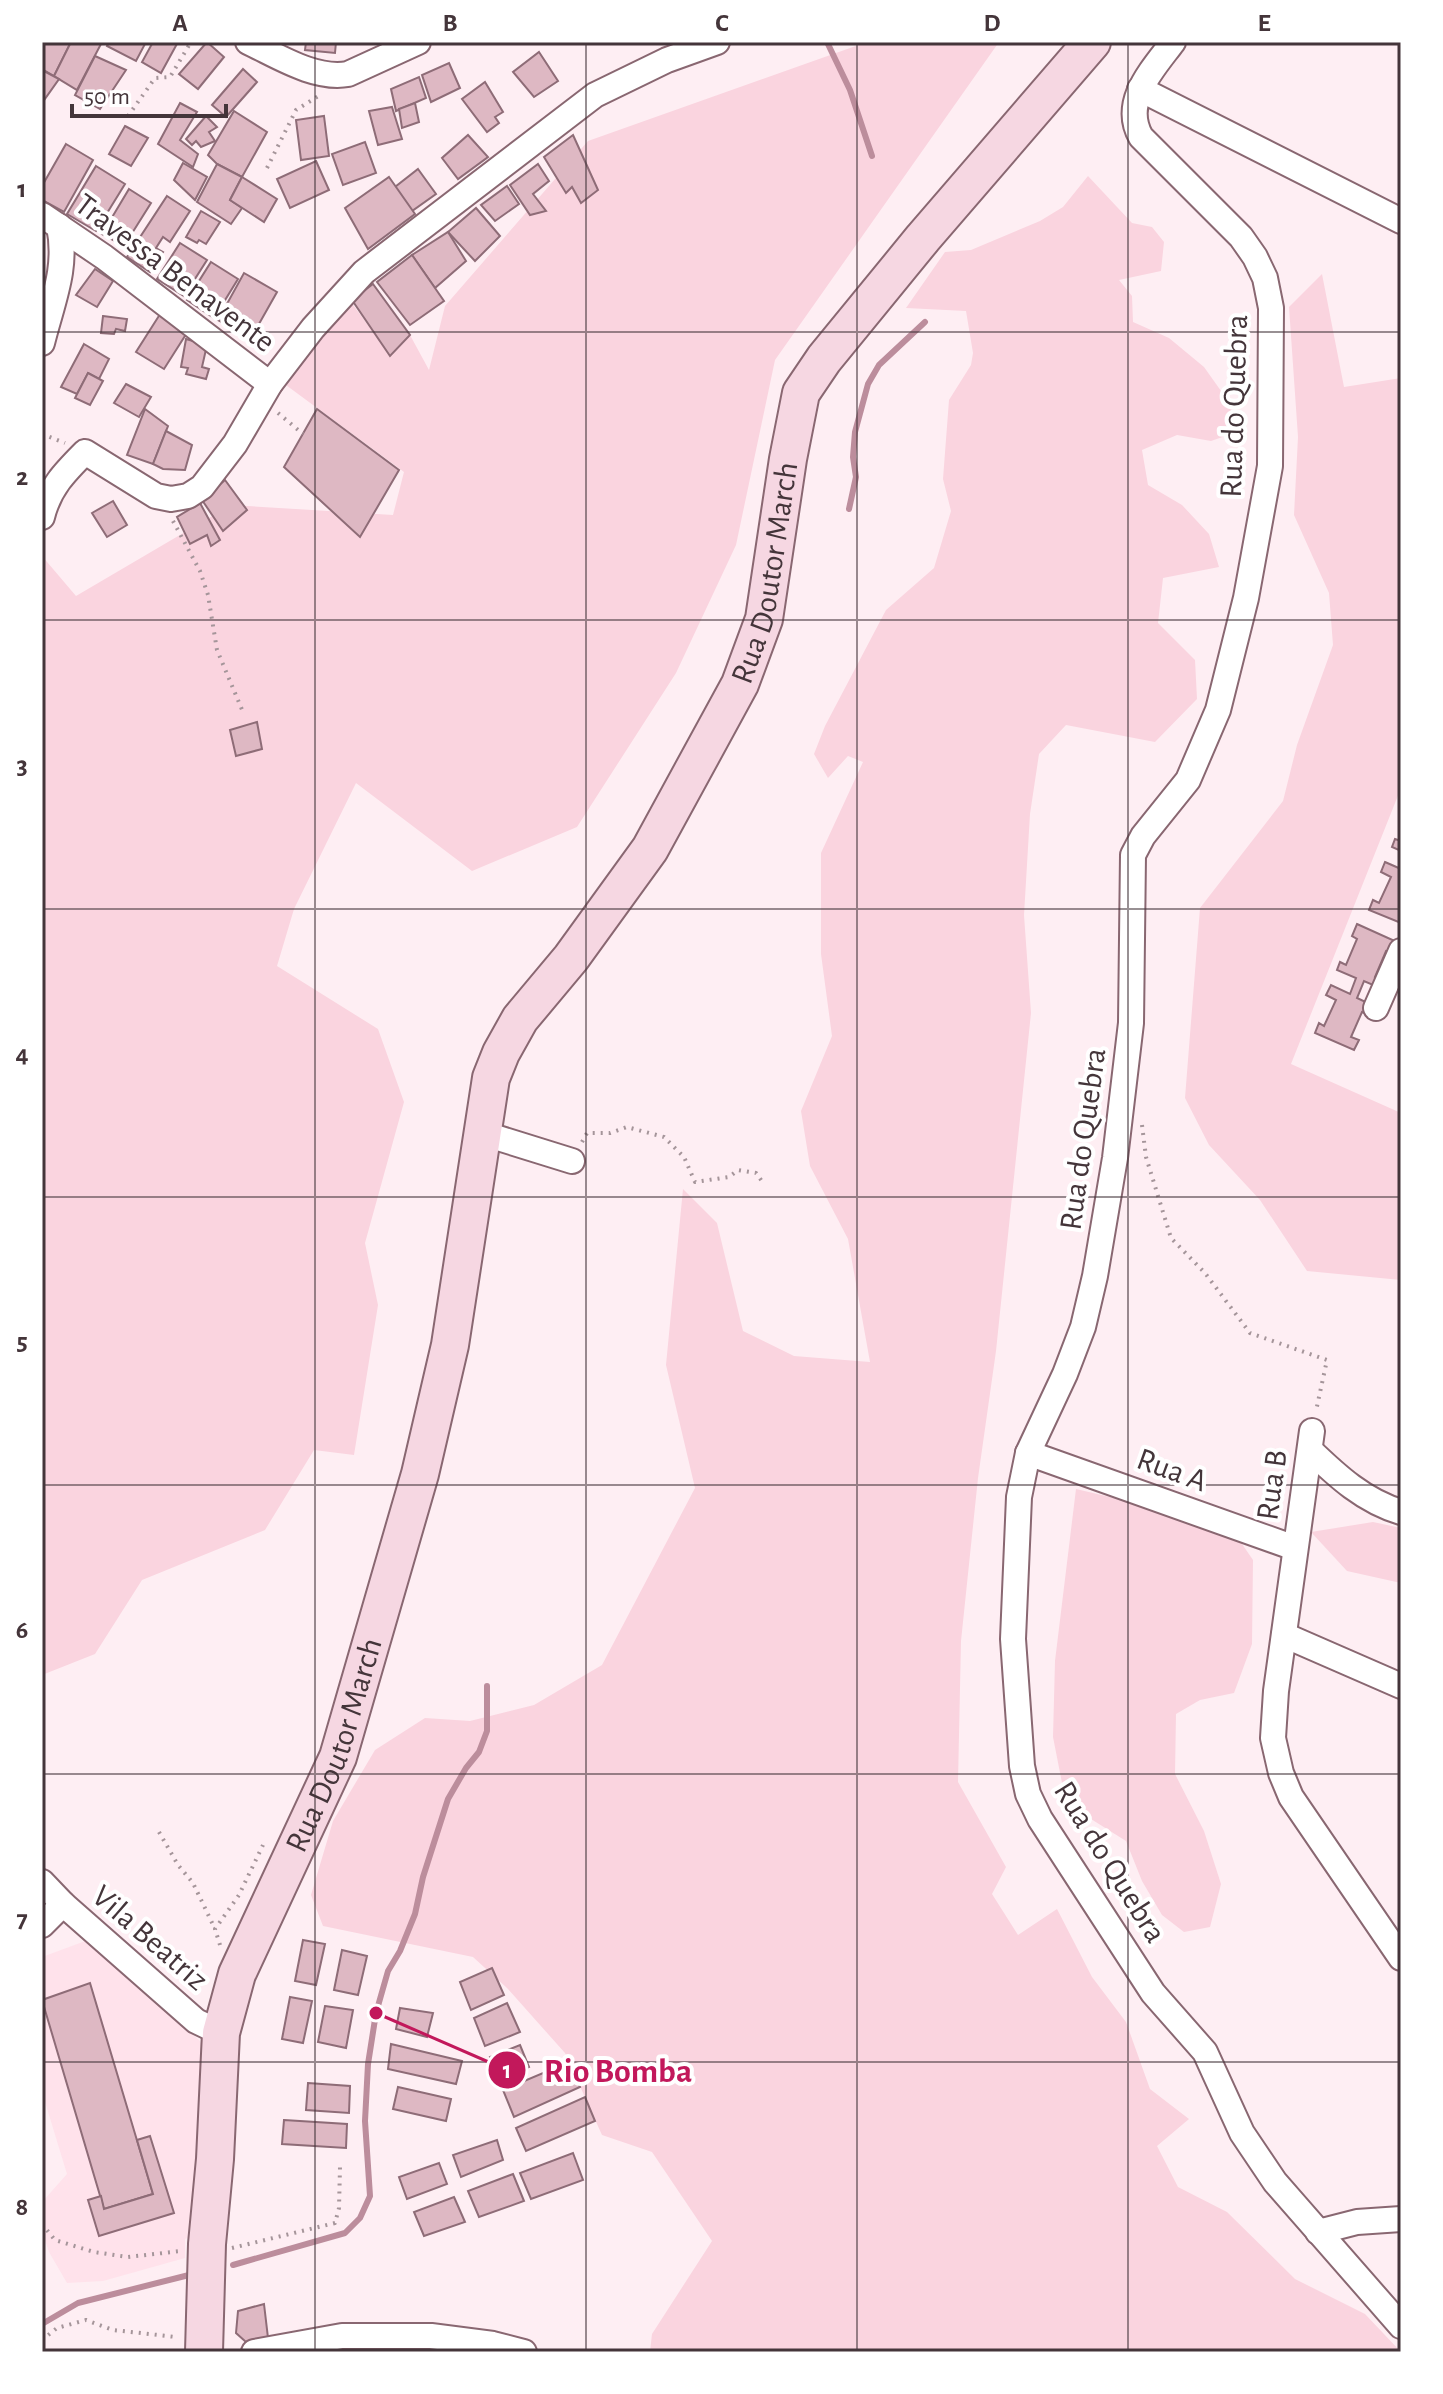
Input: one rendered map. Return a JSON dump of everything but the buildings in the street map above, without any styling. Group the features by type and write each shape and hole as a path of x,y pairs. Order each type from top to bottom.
{"main road":[{"name":"Rua Doutor March","path":"205,2346 206,2249 215,2159 221,2033 237,1974 343,1742 420,1474 450,1345 491,1078 520,1019 571,958 650,849 740,684 764,619 801,393 824,359 903,262 1092,42"}],"street":[{"path":"248,42 316,72 337,76 348,74 418,42"},
{"path":"42,517 46,499 55,485 85,452 156,496 171,499 188,496 202,487 235,444 265,391 313,328 364,272 595,95 667,60 717,42"},
{"name":"Rua do Quebra","path":"1173,42 1140,89 1133,114 1135,126 1141,137 1241,237 1265,278 1271,308 1270,466 1249,582 1218,710 1188,780 1143,836 1133,855 1131,1023 1115,1158 1095,1276 1083,1327 1028,1453 1019,1497 1013,1639 1022,1766 1028,1794 1040,1819 1153,1993 1205,2052 1242,2133 1275,2182 1401,2326"},
{"path":"1140,89 1401,221"},
{"path":"42,343 62,270 63,246 51,220"},
{"name":"Travessa Benavente","path":"51,220 265,391"},
{"path":"1376,1008 1401,951"},
{"path":"482,1133 572,1161"},
{"path":"1311,1441 1345,1484 1386,1508 1401,1512"},
{"name":"Rua B","path":"1311,1441 1273,1738 1281,1773 1308,1824 1401,1958"},
{"name":"Rua A","path":"1028,1453 1295,1548"},
{"path":"1284,1635 1401,1686"},
{"name":"Vila Beatriz","path":"42,1882 196,2021 221,2033"},
{"path":"42,1925 63,1904"},
{"path":"1318,2232 1357,2222 1401,2219"},
{"path":"254,2352 342,2336 431,2336 493,2344 524,2352"}],"path":[{"path":"128,116 155,78 170,77 191,42"},
{"path":"267,168 296,110 331,90 348,74"},
{"path":"265,391 303,434"},
{"path":"171,499 173,522 200,571 208,595 217,650 243,712"},
{"path":"1141,1113 1146,1157 1171,1238 1205,1273 1250,1333 1327,1360 1311,1441"},
{"path":"572,1161 587,1133 610,1133 627,1127 664,1137 684,1157 695,1182 729,1177 738,1170 756,1173 764,1184"},
{"path":"159,1832 178,1865 193,1883 215,1929"},
{"path":"42,2224 55,2240 94,2252 128,2257 206,2249 335,2223 339,2208 340,2167"},
{"path":"42,2340 57,2328 86,2320 113,2330 205,2346"}],"shaded area":[{"path":"867,42 999,42 775,360 736,545 676,673 577,827 472,871 356,783 294,909 277,966 378,1029 404,1102 365,1243 378,1305 354,1455 314,1450 265,1530 142,1580 95,1654 42,1675 42,556 76,596 231,505 393,515 404,472 275,377 351,302 390,355 410,335 429,370 445,306 588,141"},
{"path":"1088,176 1132,223 1152,227 1164,242 1161,271 1119,280 1132,296 1133,322 1169,338 1204,367 1231,405 1234,433 1211,441 1177,435 1142,450 1148,485 1182,505 1209,534 1219,567 1163,578 1158,623 1195,660 1197,699 1155,742 1066,725 1039,754 1030,814 1024,915 1031,1013 996,1351 978,1478 961,1641 958,1782 1006,1867 992,1894 1018,1935 1057,1909 1092,1977 1126,2022 1150,2089 1189,2119 1157,2146 1178,2187 1227,2212 1295,2279 1365,2314 1401,2352 650,2352 652,2334 712,2241 652,2152 602,2135 565,2053 507,1988 473,1957 323,1926 311,1895 333,1821 375,1750 425,1718 470,1721 534,1705 602,1665 695,1488 666,1365 683,1189 717,1223 743,1331 794,1356 870,1362 848,1239 810,1166 801,1111 832,1036 821,954 821,853 863,762 848,756 828,778 814,754 825,726 886,610 934,568 951,511 943,479 949,400 971,365 973,353 966,311 906,308 945,252 971,250 1040,221 1063,207"},
{"path":"1322,274 1344,387 1401,378 1401,788 1291,1064 1401,1113 1401,1280 1307,1271 1260,1200 1209,1145 1185,1098 1200,908 1283,801 1297,745 1333,645 1329,593 1294,515 1298,437 1289,307"},
{"path":"1076,1489 1199,1518 1242,1544 1253,1560 1252,1644 1234,1693 1200,1700 1176,1714 1175,1774 1204,1831 1221,1884 1210,1927 1184,1932 1162,1915 1142,1881 1126,1841 1091,1819 1064,1793 1053,1737 1055,1661"},
{"path":"1373,1522 1401,1528 1401,1583 1347,1571 1311,1532"},
{"path":"88,1940 202,2046 194,2235 185,2239 185,2258 103,2281 67,2283 49,2252 42,2231 44,2200 67,2174 42,2092 42,1957"}],"waterway":[{"path":"827,42 850,90 872,156"},
{"path":"849,509 856,477 853,457 855,432 868,384 879,365 925,322"},
{"path":"233,2265 345,2233 360,2218 370,2196 365,2121 368,2064 376,2013 388,1971 415,1914 423,1877 448,1799 479,1752 487,1731 487,1686"},
{"path":"42,2324 78,2303 193,2274"}],"place":[{"name":"Rio Bomba","path":"376,2013"}]}
